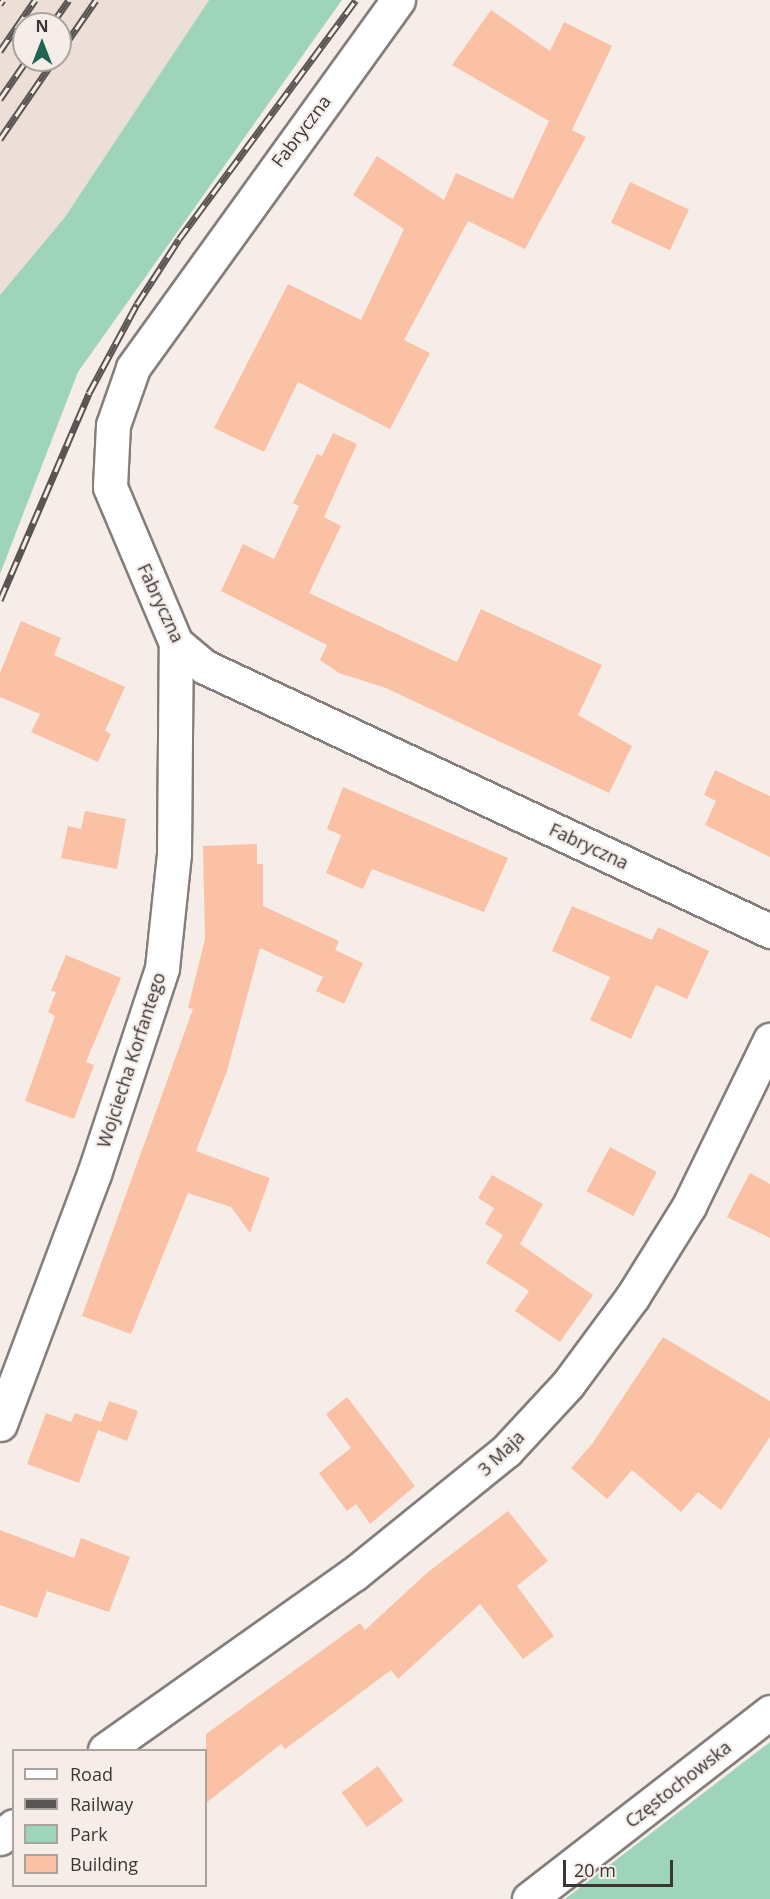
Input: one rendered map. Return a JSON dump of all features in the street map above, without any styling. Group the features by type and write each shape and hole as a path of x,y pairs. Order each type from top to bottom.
{"street":[{"name":"Fabryczna","path":"398,0 133,368 113,425 110,487 176,643 205,667 770,930"},
{"name":"Wojciecha Korfantego","path":"0,1424 94,1174 162,968 174,853 176,643"},
{"name":"3 Maja","path":"106,1749 354,1574 506,1451 568,1383 633,1296 689,1206 770,1040"},
{"name":"Częstochowska","path":"529,1899 770,1713"},
{"path":"0,1838 12,1828"}],"shaded area":[{"path":"0,0 209,0 65,217 0,295"}],"green space":[{"path":"209,0 342,0 78,372 0,574 0,295 65,217"},
{"path":"770,1742 770,1899 565,1899"}],"building":[{"path":"491,10 550,51 564,22 612,46 572,130 586,137 525,249 468,221 404,340 430,353 390,429 298,382 264,452 214,428 288,284 361,320 404,229 353,195 377,156 444,200 456,173 513,199 549,121 452,65"},
{"path":"630,182 689,209 670,250 611,223"},
{"path":"333,433 357,444 324,517 341,526 309,593 457,662 481,609 602,665 578,715 632,746 609,793 386,688 339,673 320,660 327,645 221,591 243,544 274,559 299,506 293,503 317,454 322,456"},
{"path":"21,621 61,638 54,655 125,687 105,731 111,734 98,762 31,732 40,714 0,697 0,673"},
{"path":"715,770 770,796 770,857 705,825 716,801 704,795"},
{"path":"343,787 508,858 484,912 372,869 363,889 326,873 341,835 327,829"},
{"path":"85,811 126,819 117,869 61,858 68,826 81,829"},
{"path":"257,844 257,864 263,864 263,906 339,941 335,950 363,963 344,1004 316,991 323,977 260,948 227,1071 196,1151 270,1178 250,1233 231,1207 188,1193 131,1334 82,1316 193,1009 188,1008 205,939 203,846"},
{"path":"572,906 652,940 658,927 709,951 687,999 656,985 631,1039 590,1020 610,977 552,951"},
{"path":"66,955 121,978 86,1062 94,1065 74,1119 25,1101 55,1016 48,1012 56,992 51,991"},
{"path":"610,1147 657,1172 633,1216 587,1191"},
{"path":"750,1173 770,1184 770,1238 727,1217"},
{"path":"492,1175 543,1204 520,1244 593,1295 560,1342 515,1311 529,1291 486,1263 503,1235 485,1224 494,1208 478,1198"},
{"path":"663,1337 770,1401 770,1437 721,1510 698,1492 681,1512 632,1470 607,1499 571,1468 592,1444"},
{"path":"347,1397 415,1486 370,1524 356,1504 347,1511 319,1473 351,1448 326,1414"},
{"path":"109,1401 138,1411 127,1441 98,1430 79,1483 27,1464 46,1413 71,1422 75,1413 101,1422"},
{"path":"508,1511 548,1561 517,1586 554,1636 523,1659 480,1604 398,1679 391,1670 285,1749 281,1744 207,1802 206,1734 360,1623 365,1630 428,1572"},
{"path":"0,1530 74,1558 81,1538 130,1557 109,1612 47,1591 37,1618 0,1605"},
{"path":"378,1766 403,1801 367,1827 342,1792"}],"railway":[{"path":"0,4 3,0"},
{"path":"0,51 35,0"},
{"path":"60,12 69,0"},
{"path":"72,35 96,0"},
{"path":"0,600 89,393 137,304 179,239 356,0"},
{"path":"0,99 19,72"},
{"path":"0,139 46,72"}]}
